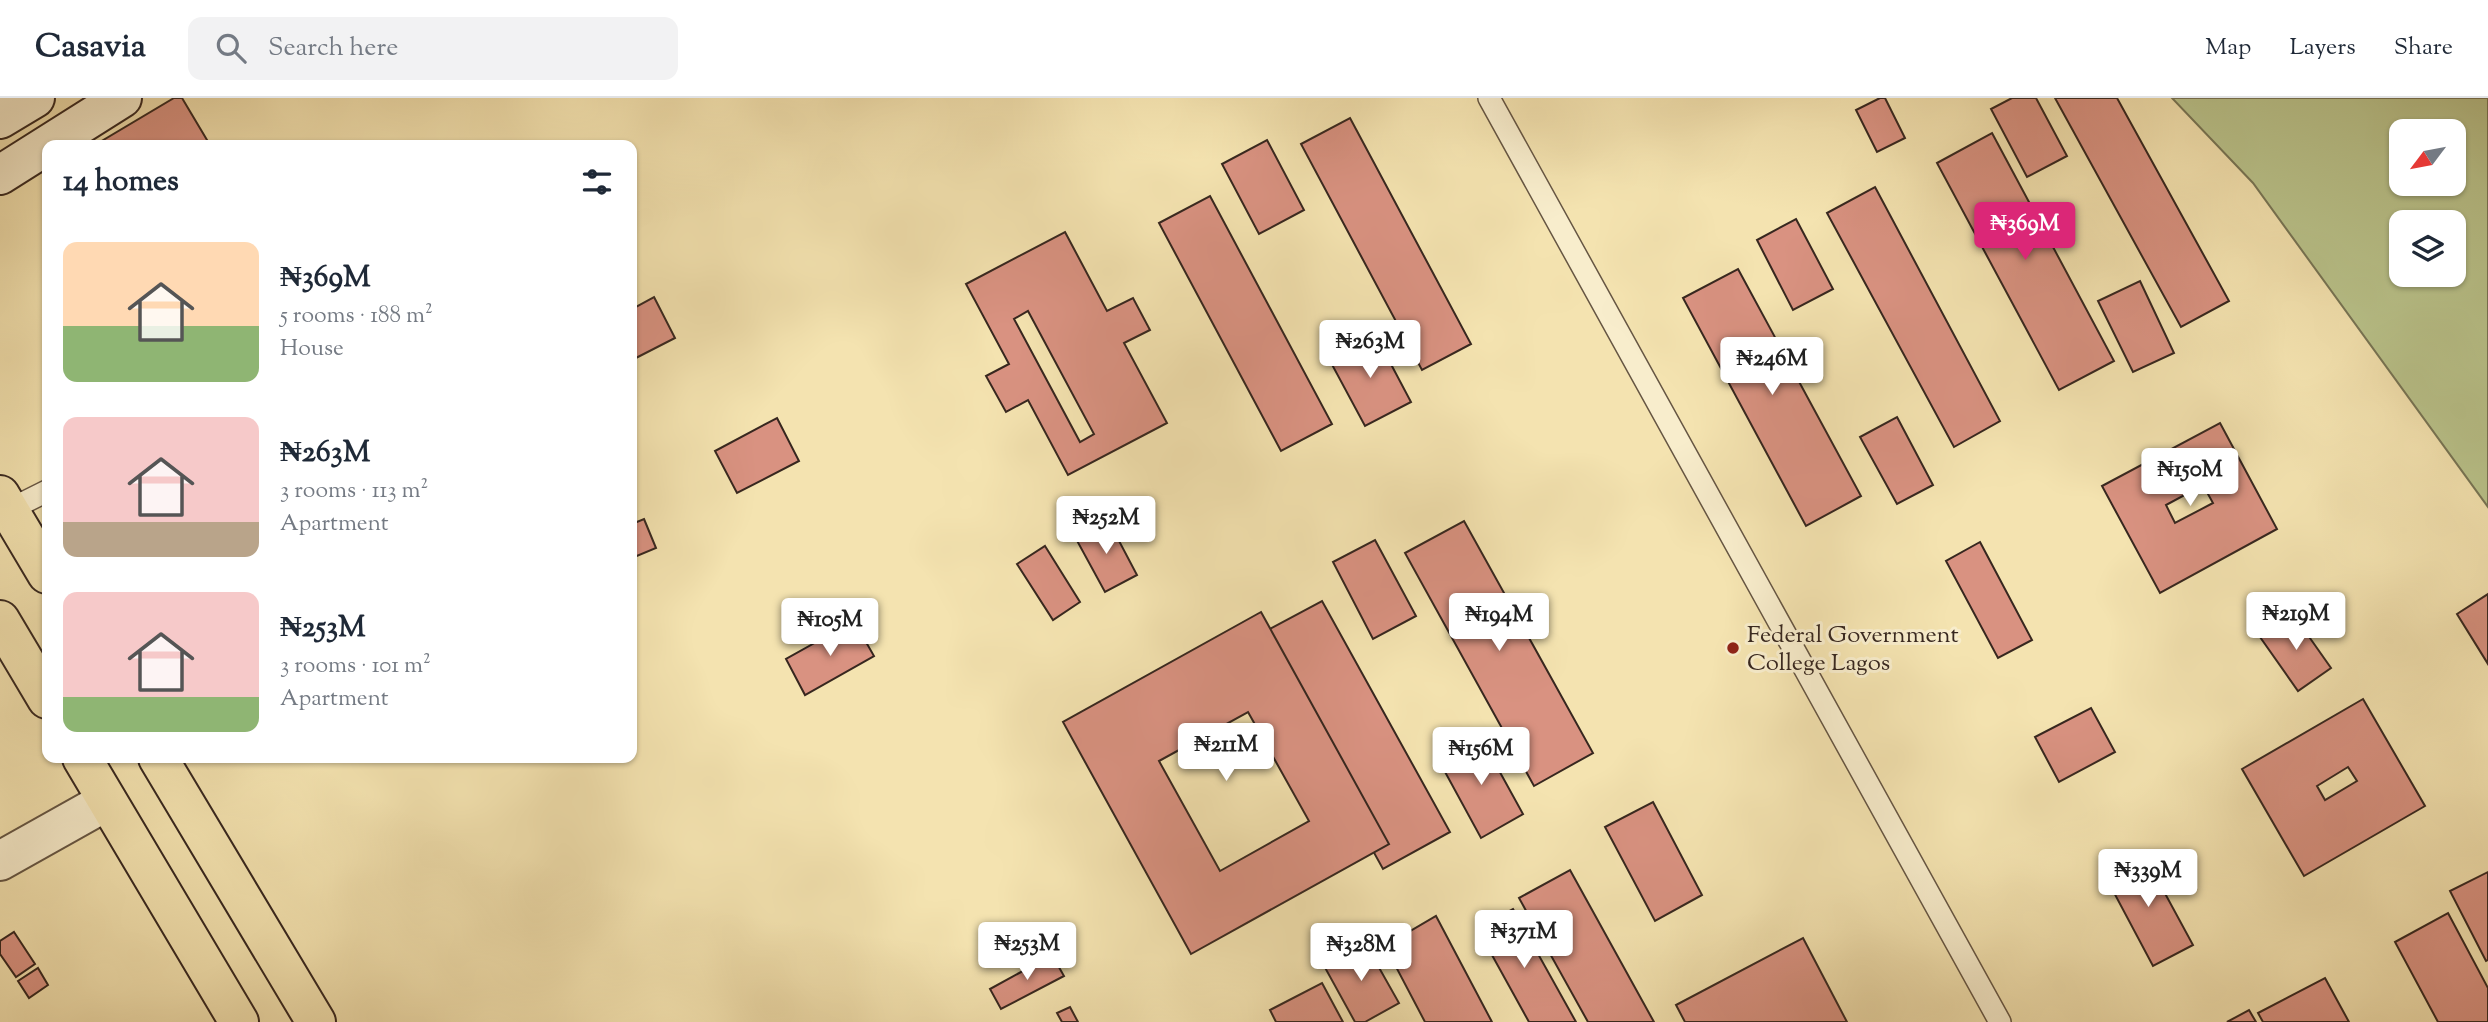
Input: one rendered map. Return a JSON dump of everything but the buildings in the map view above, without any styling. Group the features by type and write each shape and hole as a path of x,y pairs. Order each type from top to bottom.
{"highway":[{"path":"4,502 42,566"},
{"path":"0,620 42,691"},
{"path":"85,763 239,1022"},
{"path":"161,763 316,1022"}],"main road":[{"path":"0,119 35,98"},
{"path":"55,140 122,98"},
{"path":"0,175 42,148"},
{"path":"0,861 107,801"}],"lane":[{"path":"1489,98 2000,1022"},
{"path":"4,502 42,492"}],"green space":[{"path":"2172,98 2488,98 2488,507 2253,183"}],"place":[{"name":"Federal Government College Lagos","path":"1733,648"}]}
